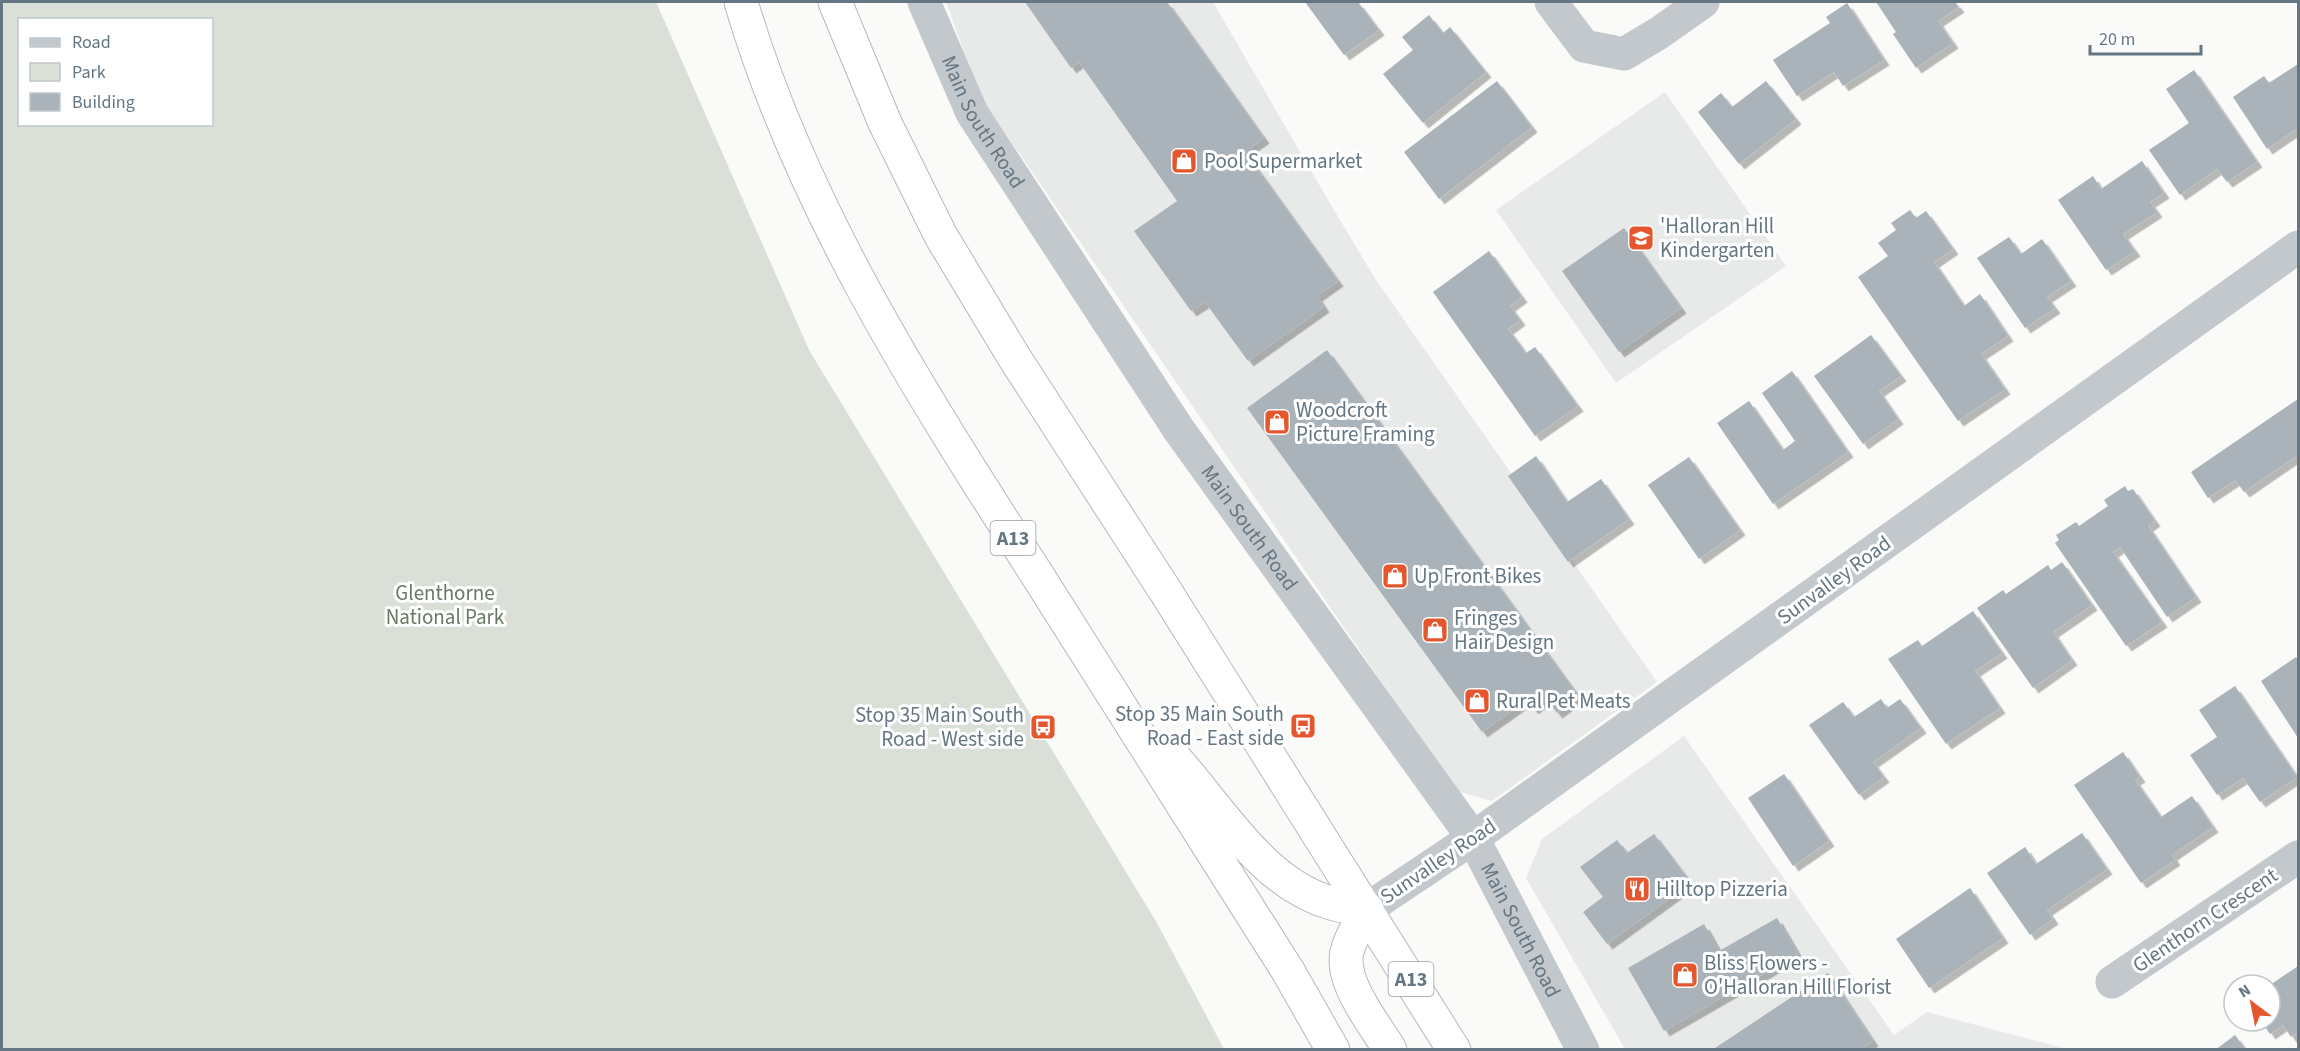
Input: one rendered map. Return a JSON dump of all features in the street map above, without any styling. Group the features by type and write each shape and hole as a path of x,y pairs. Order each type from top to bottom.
{"highway":[{"name":"A13","path":"741,2 770,90 804,172 863,288 928,404 1288,971 1333,1050"},
{"name":"A13","path":"835,2 885,123 940,236 1014,357 1367,909 1454,1050"},
{"path":"1110,690 1177,761 1270,869 1283,880 1323,900 1367,909 1347,949 1346,970 1351,986 1390,1050"}],"street":[{"name":"Main South Road","path":"924,2 972,113 1179,430 1473,838 1583,1050"},
{"path":"1551,2 1584,46 1624,54 1703,2"},
{"name":"Sunvalley Road","path":"1367,909 1473,838 2298,248"},
{"name":"Glenthorn Crescent","path":"2112,982 2298,857"}],"shaded area":[{"path":"946,2 1213,2 1376,280 1657,682 1492,801 1456,791 980,96"},
{"name":"'Halloran Hill Kindergarten","path":"1665,92 1786,266 1616,383 1496,210"},
{"path":"1684,736 1894,1035 1927,1012 2067,1049 1625,1049 1526,878 1542,839"}],"green space":[{"name":"Glenthorne National Park","path":"2,2 656,2 809,350 1157,923 1224,1049 2,1049"}],"building":[{"path":"1025,2 1167,2 1264,138 1245,152 1338,281 1317,296 1324,307 1248,361 1205,302 1191,311 1134,231 1177,201 1079,62 1071,68"},
{"path":"1305,2 1358,2 1379,30 1344,55"},
{"path":"1876,2 1955,2 1959,7 1938,21 1953,43 1916,68 1893,34 1896,32"},
{"path":"1847,3 1884,60 1843,86 1834,72 1797,96 1773,60 1830,23 1826,17"},
{"path":"1429,15 1443,33 1450,27 1486,72 1423,123 1383,74 1413,50 1402,37"},
{"path":"2298,64 2298,128 2267,149 2233,97 2264,76 2269,83"},
{"path":"2194,70 2257,162 2227,182 2217,169 2180,195 2149,150 2189,123 2166,89"},
{"path":"1497,81 1532,127 1439,199 1404,152"},
{"path":"1766,81 1796,119 1739,164 1698,112 1721,93 1732,107"},
{"path":"2142,161 2164,193 2150,202 2157,212 2123,234 2135,251 2106,270 2058,200 2093,176 2101,189"},
{"path":"1910,210 1916,218 1926,211 1953,249 1934,262 1964,306 1980,294 2008,336 1981,354 2005,389 1958,421 1858,277 1888,256 1878,243 1896,230 1891,223"},
{"path":"1624,228 1681,308 1619,352 1562,271"},
{"path":"2009,237 2021,254 2042,239 2071,281 2047,297 2055,308 2025,328 1977,258"},
{"path":"1489,251 1522,297 1510,306 1520,320 1508,329 1526,353 1535,347 1578,406 1535,436 1433,292"},
{"path":"1871,335 1901,376 1879,391 1898,419 1863,444 1814,376"},
{"path":"1327,350 1579,697 1557,713 1546,699 1533,709 1527,700 1482,732 1247,408"},
{"path":"1792,371 1848,452 1773,504 1717,423 1749,401 1783,450 1795,441 1762,393"},
{"path":"2298,399 2298,455 2244,492 2235,480 2208,498 2191,472"},
{"path":"1536,456 1567,502 1601,479 1629,519 1568,562 1508,476"},
{"path":"1689,457 1740,530 1699,559 1648,485"},
{"path":"2125,486 2128,491 2133,489 2155,521 2148,526 2196,597 2167,617 2120,547 2113,552 2162,622 2126,646 2055,543 2059,540 2056,535 2076,522 2079,526 2108,506 2104,500"},
{"path":"2062,562 2092,605 2053,632 2072,660 2033,688 1977,608 2003,590 2006,594 2048,565 2051,570"},
{"path":"1973,611 2002,653 1975,671 2000,708 1946,744 1888,659 1918,640 1922,646"},
{"path":"2296,657 2298,660 2298,738 2261,681"},
{"path":"2235,686 2297,777 2260,802 2243,778 2217,795 2190,755 2217,737 2199,710"},
{"path":"1881,699 1887,708 1900,699 1921,728 1873,762 1884,777 1859,795 1809,725 1843,702 1854,717"},
{"path":"2123,752 2140,777 2135,780 2161,817 2192,796 2213,827 2172,855 2175,860 2141,883 2074,785"},
{"path":"1784,774 1829,841 1793,866 1748,798"},
{"path":"2082,833 2107,869 2047,910 2053,919 2030,935 1987,873 2025,847 2036,864"},
{"path":"1654,834 1691,883 1607,944 1583,912 1603,897 1580,867 1617,840 1627,853"},
{"path":"1970,888 2003,938 1929,988 1896,939"},
{"path":"1777,918 1798,954 1664,1031 1628,968 1704,924 1719,951"},
{"path":"2298,966 2298,1032 2291,1037 2282,1026 2282,977"},
{"path":"1828,973 1873,1041 1860,1050 1712,1050"},
{"path":"2235,1035 2246,1050 2215,1050"}],"place":[{"name":"Pool Supermarket","path":"1184,161"},
{"name":"'Halloran Hill Kindergarten","path":"1641,238"},
{"name":"Woodcroft Picture Framing","path":"1277,422"},
{"name":"Up Front Bikes","path":"1395,576"},
{"name":"Fringes Hair Design","path":"1435,630"},
{"name":"Rural Pet Meats","path":"1477,701"},
{"name":"Stop 35 Main South Road - East side","path":"1303,726"},
{"name":"Stop 35 Main South Road - West side","path":"1043,727"},
{"name":"Hilltop Pizzeria","path":"1637,889"},
{"name":"Bliss Flowers - O'Halloran Hill Florist","path":"1685,975"}]}
